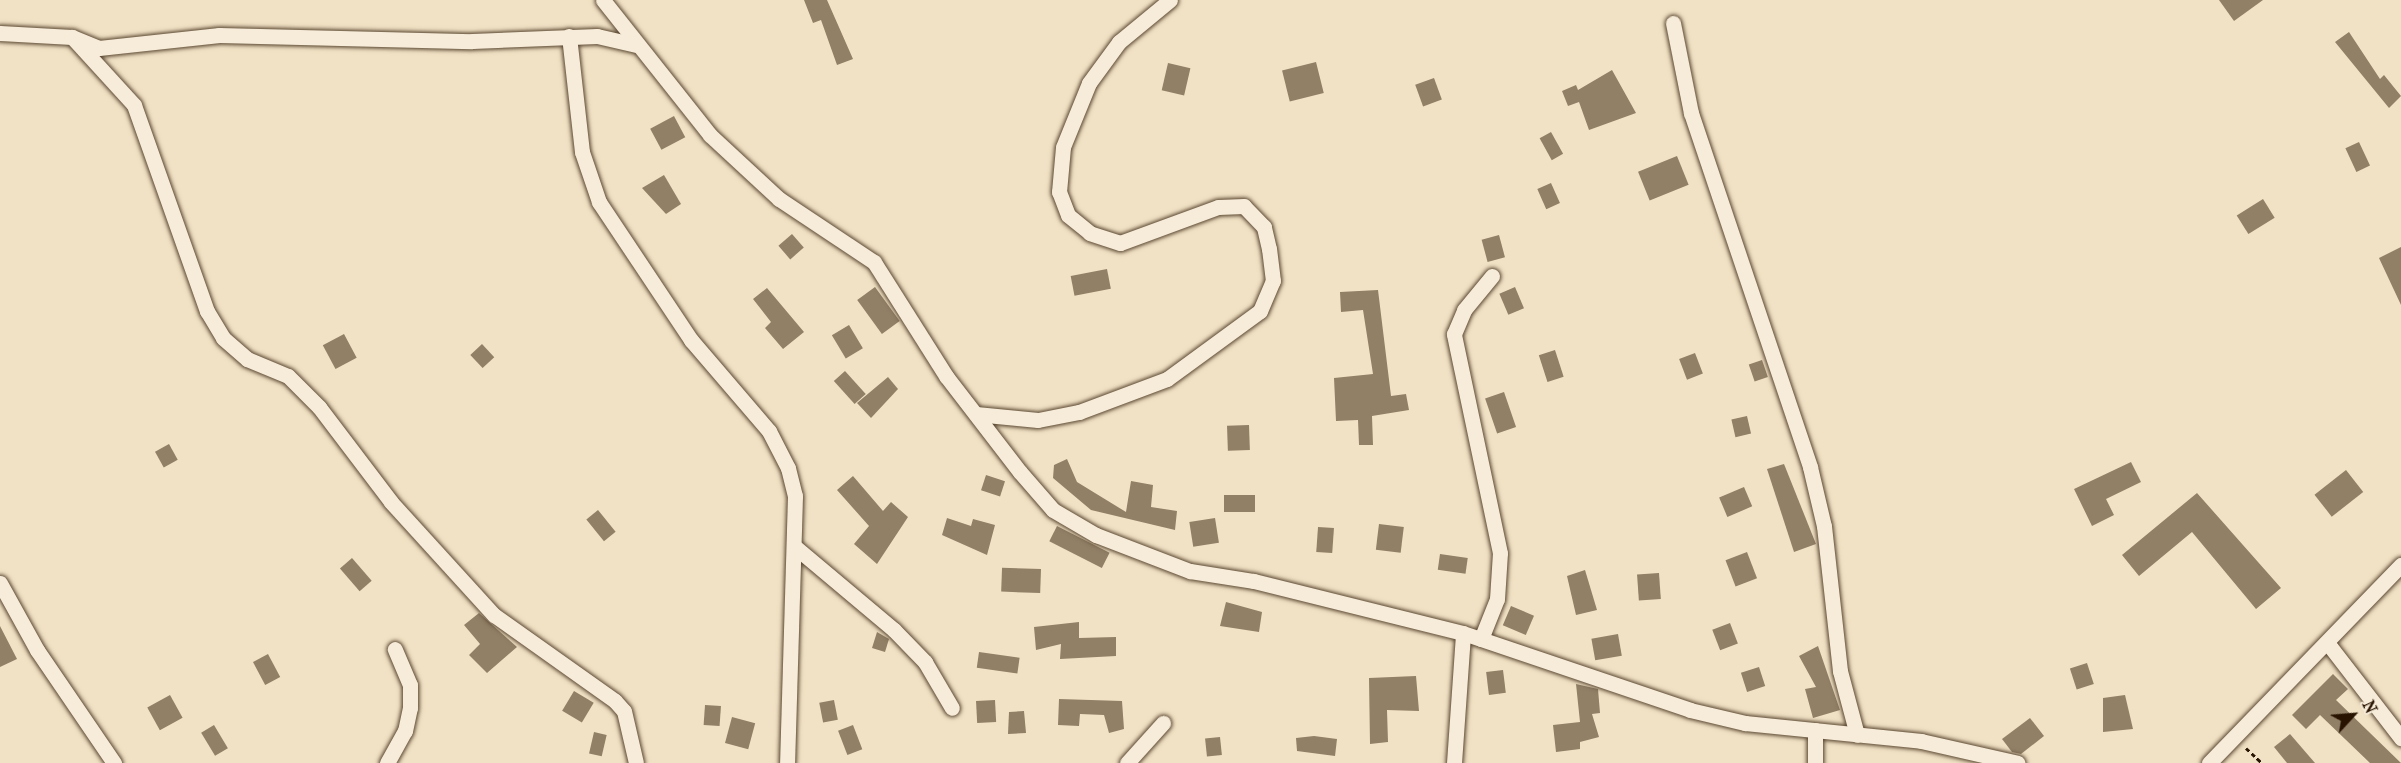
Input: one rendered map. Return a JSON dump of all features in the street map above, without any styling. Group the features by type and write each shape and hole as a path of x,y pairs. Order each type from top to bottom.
{"street":[{"path":"603,0 635,45 710,135 780,199 874,262 976,414 1053,510 1096,535 1190,571 1254,581 1463,633 1690,710 1815,730 1921,741 2018,763"},
{"path":"976,414 1038,420 1079,412 1167,379 1260,311 1273,281 1269,249 1264,227 1244,206 1218,207 1120,243 1090,233 1068,215 1059,192 1063,147 1089,82 1119,42 1170,0"},
{"path":"1673,23 1695,124 1810,467 1824,526 1840,671 1857,735"},
{"path":"0,33 72,37 99,48 219,35 472,41 569,36 635,45"},
{"path":"569,36 582,152 599,202 692,340 769,431 795,496 788,763"},
{"path":"72,37 134,105 207,311 223,338 247,359 288,376 319,407 391,502 494,615 615,701 624,711 636,763"},
{"path":"1481,639 1497,599 1500,553 1454,334 1464,310 1492,276"},
{"path":"794,546 894,630 925,662 952,708"},
{"path":"2209,763 2237,739 2329,645 2401,565"},
{"path":"0,583 37,650 114,763"},
{"path":"1454,763 1463,633"},
{"path":"2329,645 2401,738"},
{"path":"387,763 405,731 410,708 410,685 395,649"},
{"path":"1127,763 1163,723"},
{"path":"1815,730 1815,763"}],"path":[{"path":"2237,739 2262,763"}],"building":[{"path":"804,0 827,0 853,59 837,65 821,20 813,23"},
{"path":"2219,0 2263,0 2234,21"},
{"path":"2349,32 2380,79 2384,75 2401,96 2389,108 2335,42"},
{"path":"1316,62 1324,93 1290,102 1282,70"},
{"path":"1168,63 1190,68 1184,95 1162,90"},
{"path":"1612,70 1636,113 1589,130 1579,102 1568,106 1562,91 1576,85 1578,90"},
{"path":"1434,78 1442,100 1423,106 1415,85"},
{"path":"674,116 685,137 661,150 650,129"},
{"path":"1551,132 1563,154 1552,160 1540,138"},
{"path":"2359,142 2370,166 2356,172 2345,148"},
{"path":"1677,156 1689,185 1650,200 1638,172"},
{"path":"664,175 681,204 666,214 642,188"},
{"path":"1551,183 1560,203 1546,209 1537,189"},
{"path":"2263,199 2275,218 2248,234 2237,215"},
{"path":"792,234 804,248 790,259 778,246"},
{"path":"1499,235 1505,257 1488,262 1482,240"},
{"path":"2401,247 2401,305 2379,258"},
{"path":"1107,269 1111,289 1074,296 1071,276"},
{"path":"875,287 900,321 882,334 857,300"},
{"path":"1515,287 1524,308 1508,315 1499,294"},
{"path":"767,288 804,332 783,349 765,328 771,322 753,299"},
{"path":"1378,290 1391,396 1406,394 1409,410 1372,416 1373,445 1359,445 1358,420 1336,421 1334,378 1373,374 1363,310 1341,312 1340,292"},
{"path":"849,325 863,348 846,358 832,335"},
{"path":"344,334 357,358 335,369 323,345"},
{"path":"482,344 494,357 483,368 470,355"},
{"path":"1555,350 1564,377 1547,382 1539,355"},
{"path":"1695,353 1703,374 1687,380 1679,359"},
{"path":"1762,360 1768,377 1755,382 1749,365"},
{"path":"845,371 866,394 855,404 834,381"},
{"path":"888,377 898,389 871,418 857,403"},
{"path":"1504,392 1516,427 1497,433 1485,399"},
{"path":"1747,416 1751,434 1735,437 1731,420"},
{"path":"1249,425 1250,450 1228,451 1227,426"},
{"path":"169,444 178,460 164,468 155,452"},
{"path":"1067,459 1077,482 1126,512 1131,481 1153,485 1151,507 1177,511 1175,530 1091,510 1053,478 1054,465"},
{"path":"2131,462 2141,482 2106,499 2114,515 2092,526 2074,489"},
{"path":"1784,464 1816,544 1794,552 1767,469"},
{"path":"2346,470 2363,492 2332,517 2314,495"},
{"path":"986,475 1005,481 1000,496 981,490"},
{"path":"853,476 883,511 891,502 908,517 877,564 854,544 869,526 837,490"},
{"path":"1744,487 1752,506 1727,517 1719,498"},
{"path":"2197,493 2281,588 2256,609 2192,532 2139,576 2122,555"},
{"path":"1224,495 1255,495 1255,512 1224,512"},
{"path":"598,510 616,532 604,541 586,519"},
{"path":"947,518 971,526 973,519 995,525 987,555 942,535"},
{"path":"1215,518 1219,543 1193,547 1189,522"},
{"path":"1379,524 1404,527 1401,553 1376,550"},
{"path":"1057,526 1110,553 1102,568 1049,541"},
{"path":"1318,527 1334,528 1332,553 1316,552"},
{"path":"1747,552 1757,578 1736,586 1726,560"},
{"path":"1440,554 1468,558 1466,574 1438,570"},
{"path":"352,558 372,581 360,591 340,568"},
{"path":"1002,568 1041,569 1040,593 1001,592"},
{"path":"1585,570 1597,610 1576,615 1567,576"},
{"path":"1659,573 1661,599 1639,600 1637,575"},
{"path":"1226,602 1262,612 1259,632 1220,626"},
{"path":"1511,606 1534,616 1526,635 1503,625"},
{"path":"479,613 517,647 487,673 469,655 480,644 464,625"},
{"path":"1079,622 1079,638 1116,637 1116,656 1060,659 1061,644 1036,650 1034,627"},
{"path":"1730,623 1738,644 1720,650 1712,630"},
{"path":"0,626 17,659 0,667"},
{"path":"877,632 889,639 885,652 872,648"},
{"path":"1618,634 1622,656 1595,660 1591,639"},
{"path":"1818,646 1840,710 1813,718 1805,689 1816,687 1799,656"},
{"path":"979,652 1020,658 1017,674 977,668"},
{"path":"268,654 280,677 265,685 253,662"},
{"path":"2087,663 2094,684 2077,689 2070,669"},
{"path":"1759,667 1765,686 1747,692 1741,673"},
{"path":"1503,670 1506,693 1489,695 1486,672"},
{"path":"2333,674 2348,689 2336,700 2401,763 2370,763 2320,715 2306,729 2292,715"},
{"path":"1416,676 1419,711 1387,710 1388,742 1370,744 1369,678"},
{"path":"1576,684 1598,689 1600,713 1592,714 1599,737 1580,742 1580,749 1556,752 1553,725 1580,722"},
{"path":"574,691 594,703 582,723 562,711"},
{"path":"170,695 183,718 160,730 147,708"},
{"path":"2125,695 2133,729 2103,732 2103,698"},
{"path":"1059,699 1122,701 1124,729 1109,733 1104,715 1080,714 1079,726 1058,725"},
{"path":"834,700 838,720 823,722 819,703"},
{"path":"995,700 996,722 977,723 976,701"},
{"path":"705,705 721,706 720,726 704,725"},
{"path":"1024,711 1026,733 1008,734 1009,712"},
{"path":"732,717 755,723 748,749 725,743"},
{"path":"2030,718 2044,736 2021,754 2012,752 2002,739"},
{"path":"214,725 228,748 215,756 201,733"},
{"path":"853,725 862,749 847,755 838,731"},
{"path":"594,732 607,735 602,756 589,753"},
{"path":"2290,734 2315,763 2287,763 2274,747"},
{"path":"1314,736 1337,739 1335,756 1297,751 1296,738"},
{"path":"1220,737 1222,755 1207,756 1205,739"}]}
